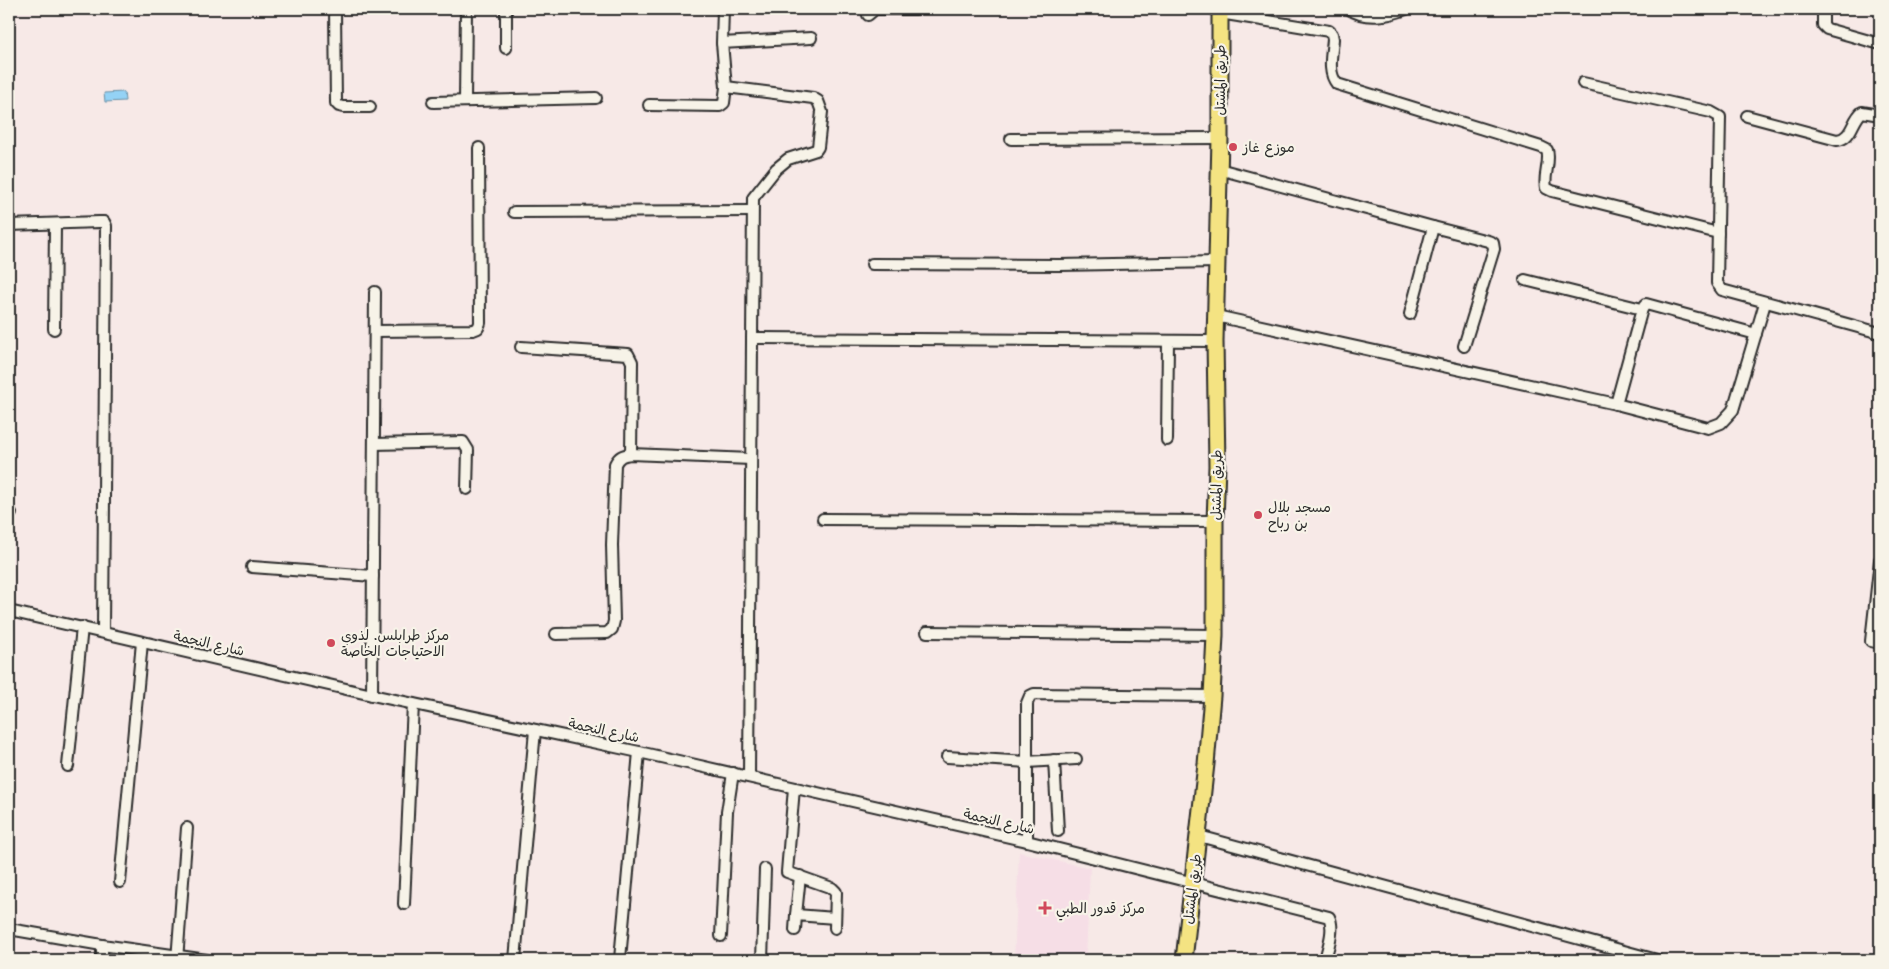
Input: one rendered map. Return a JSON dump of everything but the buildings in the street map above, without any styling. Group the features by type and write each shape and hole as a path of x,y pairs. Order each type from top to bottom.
{"main road":[{"name":"طريق المشتل","path":"1184,960 1199,836 1212,696 1215,635 1217,466 1215,341 1220,138 1220,11"}],"street":[{"path":"335,9 336,103 343,107 370,107"},
{"path":"465,101 466,9"},
{"path":"506,9 506,48"},
{"path":"649,105 720,106 725,100 726,87 722,42 723,9"},
{"path":"868,15 875,9 916,9"},
{"path":"1349,9 1357,14 1367,16 1406,9"},
{"path":"1823,9 1823,25 1827,29 1880,44"},
{"path":"1220,11 1329,31 1333,39 1331,72 1337,84 1541,146 1547,150 1549,155 1545,182 1546,188 1552,191 1718,233"},
{"path":"722,42 811,38"},
{"path":"1584,83 1711,112 1720,117 1718,288 1725,292 1880,333"},
{"path":"726,87 813,98 821,105 818,147 816,150 788,159 776,169 753,198 748,777"},
{"path":"433,102 596,98"},
{"path":"1747,116 1837,140 1843,139 1848,134 1857,116 1862,112 1880,115"},
{"path":"1012,139 1220,138"},
{"path":"374,331 473,330 478,328 480,323 479,148"},
{"path":"1219,170 1488,240 1493,243 1494,249 1464,346"},
{"path":"514,212 752,211"},
{"path":"9,225 104,222 106,226 103,631"},
{"path":"54,329 55,225"},
{"path":"1410,314 1433,227"},
{"path":"872,264 1060,266 1217,262"},
{"path":"1525,280 1642,309"},
{"path":"372,695 375,292"},
{"path":"1216,316 1616,404 1708,428 1727,418 1733,410 1765,302"},
{"path":"1616,404 1642,309 1646,304 1756,334"},
{"path":"752,338 1215,341"},
{"path":"1168,340 1168,440"},
{"path":"521,347 628,354 632,362 632,454"},
{"path":"374,444 464,442 468,450 467,490"},
{"path":"556,634 607,633 612,629 614,621 612,544 615,464 623,455 751,459"},
{"path":"823,518 1215,520"},
{"path":"1880,560 1870,641 1880,643"},
{"path":"252,567 373,576"},
{"name":"شارع النجمة","path":"9,611 82,626 142,642 372,695 733,773 1027,841 1329,916 1332,922 1332,929 1325,960"},
{"path":"68,766 82,626"},
{"path":"927,632 1215,635"},
{"path":"120,882 142,642"},
{"path":"1027,841 1027,703 1030,696 1034,694 1212,696"},
{"path":"404,904 413,704"},
{"path":"515,960 535,730"},
{"path":"620,959 638,752"},
{"path":"947,757 1027,762 1076,759"},
{"path":"1054,760 1058,831"},
{"path":"721,936 727,812 733,773"},
{"path":"794,788 787,872 832,888 836,892 835,923 796,915"},
{"path":"177,958 187,828"},
{"path":"1199,836 1657,960"},
{"path":"762,960 765,868"},
{"path":"795,930 800,876"},
{"path":"9,929 177,958 207,960"},
{"path":"102,945 102,960"}],"shaded area":[{"path":"1019,852 1090,868 1086,960 1014,960"}],"water":[{"path":"124,92 125,101 105,102 104,93"}],"place":[{"name":"موزع غاز","path":"1233,147"},
{"name":"مسجد بلال بن رباح","path":"1258,515"},
{"name":"مركز طرابلس. لذوي الاحتياجات الخاصة","path":"331,643"},
{"name":"مركز قدور الطبي","path":"1045,908"}]}
